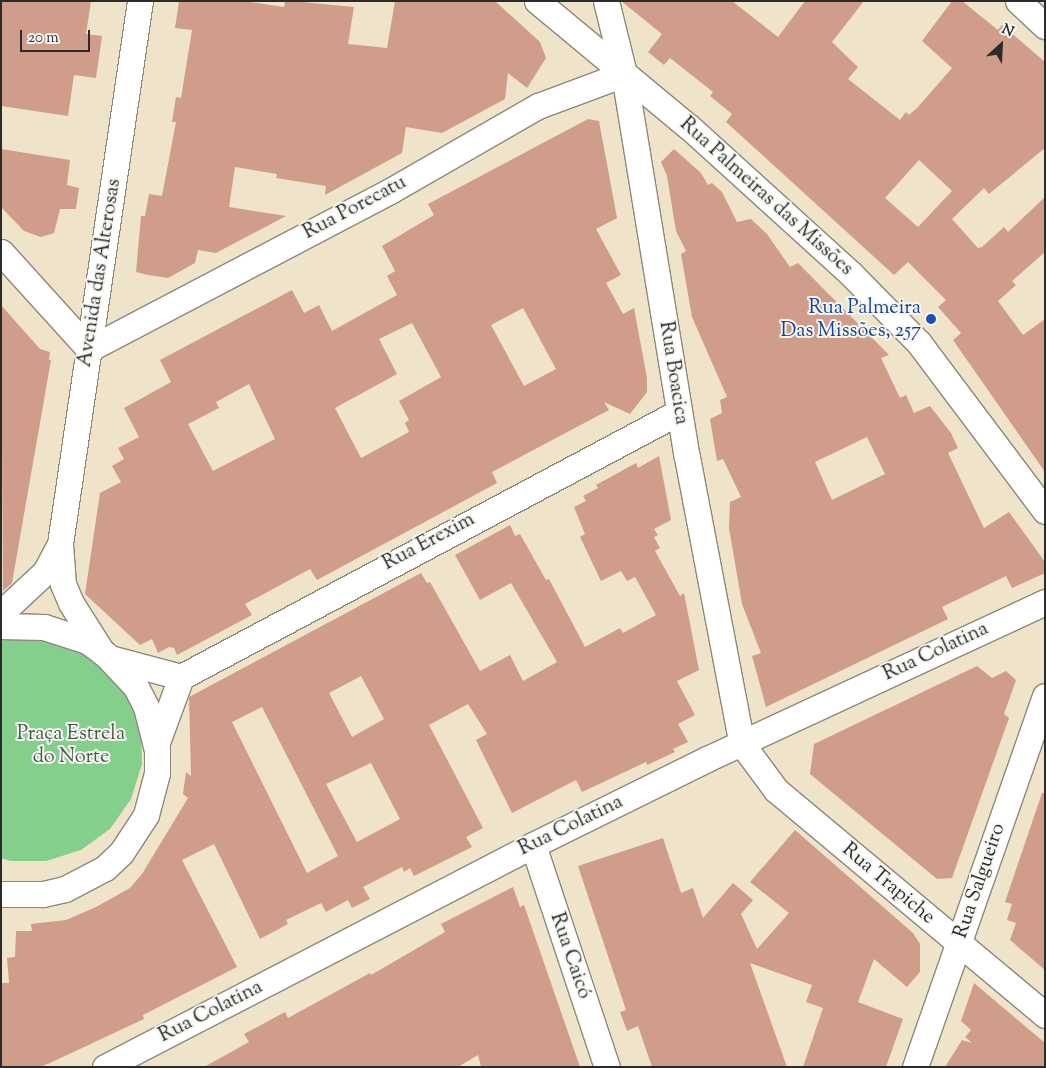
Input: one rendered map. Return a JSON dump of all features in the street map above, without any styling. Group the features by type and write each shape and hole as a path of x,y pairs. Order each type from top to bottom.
{"street":[{"name":"Avenida das Alterosas","path":"106,655 71,604 64,584 60,544 140,1"},
{"name":"Rua Palmeiras das Missões","path":"537,1 689,126 851,274 919,343 1045,511"},
{"name":"Rua Boacica","path":"606,1 624,74 679,412 742,744"},
{"path":"1018,1 1045,26"},
{"name":"Rua Porecatu","path":"89,349 390,191 538,106 624,74"},
{"path":"1,252 89,349"},
{"name":"Rua Erexim","path":"181,677 679,412"},
{"name":"Avenida das Alterosas","path":"1,613 45,572 60,544"},
{"name":"Rua Colatina","path":"105,1067 533,845 742,744 1045,602"},
{"path":"1,626 44,627 87,642 106,655 136,687 146,707 156,745"},
{"path":"1,894 44,894 65,889 105,868 121,853 146,815 153,794 156,745 181,677 106,655"},
{"name":"Rua Salgueiro","path":"915,1067 1045,696"},
{"name":"Rua Trapiche","path":"742,744 776,790 1045,1015"},
{"name":"Rua Caicó","path":"533,845 607,1067"}],"green space":[{"name":"Praça Estrela do Norte","path":"38,637 73,646 105,666 128,694 141,728 142,764 131,799 110,829 81,850 46,861 10,861 1,858 1,640"}],"building":[{"path":"1,1 91,1 86,34 102,36 96,78 74,75 68,116 1,106"},
{"path":"179,1 243,1 284,7 285,1 292,1 354,7 348,44 387,48 395,1 495,1 540,42 546,58 527,88 508,73 505,99 442,133 406,127 402,153 325,195 326,186 276,178 277,174 235,167 229,207 286,216 216,253 198,250 195,263 168,278 148,275 136,272 141,216 145,216 149,194 162,196 176,122 172,122 176,97 181,98 192,30 175,28"},
{"path":"621,1 732,1 778,37 805,1 864,1 832,42 858,67 848,79 900,120 906,112 909,115 918,107 952,68 922,41 952,1 962,1 998,30 1002,25 1045,62 1045,148 989,194 984,188 952,219 978,248 982,247 1004,227 1008,232 1045,197 1045,252 1012,281 1016,285 998,301 1023,335 1045,319 1045,472 953,340 961,333 938,307 946,300 908,262 894,275 726,122 732,114 710,96 713,92 670,58 664,65 648,52 662,34","holes":["919,160 952,191 918,227 885,198"]},
{"path":"588,119 599,121 617,218 596,229 621,275 606,283 623,314 634,308 647,378 647,392 630,414 604,402 609,410 492,472 497,483 317,580 310,569 245,604 252,615 177,655 174,648 169,647 158,653 152,639 140,645 85,594 100,493 121,482 112,466 124,459 118,448 139,437 124,408 171,382 160,360 292,290 304,313 319,305 332,331 397,295 387,276 395,271 382,246 434,215 428,204","holes":["523,308 556,369 524,386 491,325","412,323 441,377 399,401 409,420 405,423 409,432 361,458 335,408 397,374 379,339","249,384 275,439 213,471 188,424 219,408 216,402"]},
{"path":"1,149 70,160 67,185 79,188 76,209 60,209 54,233 41,237 24,231 1,207"},
{"path":"674,149 701,173 708,185 712,183 722,192 737,222 751,219 767,234 790,267 798,263 889,355 881,358 900,398 906,395 914,413 930,406 951,433 958,448 948,453 984,528 1009,512 1045,562 1045,573 1012,588 1006,576 942,607 948,619 766,707 752,656 761,653 742,604 729,528 730,502 741,497 723,459 717,461 710,419 722,413 720,400 727,397 692,317 681,254 686,251 676,231 667,176 661,162","holes":["867,437 885,474 832,500 815,462"]},
{"path":"1,305 40,349 50,352 49,360 51,360 12,583 3,591"},
{"path":"659,456 671,520 654,529 658,535 654,537 660,548 655,551 680,596 684,593 699,670 677,681 695,715 678,724 688,742 673,749 675,752 647,765 646,762 582,792 576,780 512,813 476,740 487,734 468,704 429,725 483,828 466,837 472,847 414,876 410,868 404,872 402,867 363,887 370,899 352,908 348,900 326,912 321,903 286,920 288,924 260,939 214,844 182,860 237,967 143,1015 144,1019 50,1063 40,1067 2,1067 1,983 9,983 7,958 15,957 16,931 32,931 31,924 66,920 96,907 130,888 142,874 188,798 183,794 186,772 191,776 189,697 421,573 427,583 430,582 480,671 510,655 523,681 557,662 511,583 480,600 455,555 510,525 515,536 520,534 546,580 549,579 585,647 620,628 623,633 656,615 635,577 627,581 621,571 601,581 580,537 585,534 574,507 586,501 583,496 598,488 596,485 636,463 638,468","holes":["361,676 384,719 352,737 329,693","262,707 338,856 307,873 232,722","371,763 400,819 357,842 326,784"]},
{"path":"977,666 992,678 1006,671 1016,680 1004,714 1009,718 952,878 937,879 810,774 814,744"},
{"path":"1042,793 1045,793 1045,970 1010,940 1016,923 1007,920 1012,904 1005,902"},
{"path":"795,830 913,933 920,944 920,972 907,987 874,959 858,1002 903,1019 886,1067 803,1067 823,1008 806,1002 812,985 750,963 787,1067 652,1067 638,1026 627,1031 620,1012 626,1010 578,866 663,838 681,893 693,888 703,918 733,883 753,900 741,914 757,949 789,913 750,882"},
{"path":"513,887 520,907 524,905 580,1067 481,1067 478,1055 458,1067 204,1067 249,1042 244,1034 285,1012 288,1018 370,973 371,975 445,932 441,924"},
{"path":"974,983 1045,1043 1045,1067 945,1067 962,1040 972,1043 965,1037 971,1030 961,1021"}],"place":[{"name":"Rua Palmeira Das Missões, 257","path":"931,319"}]}
